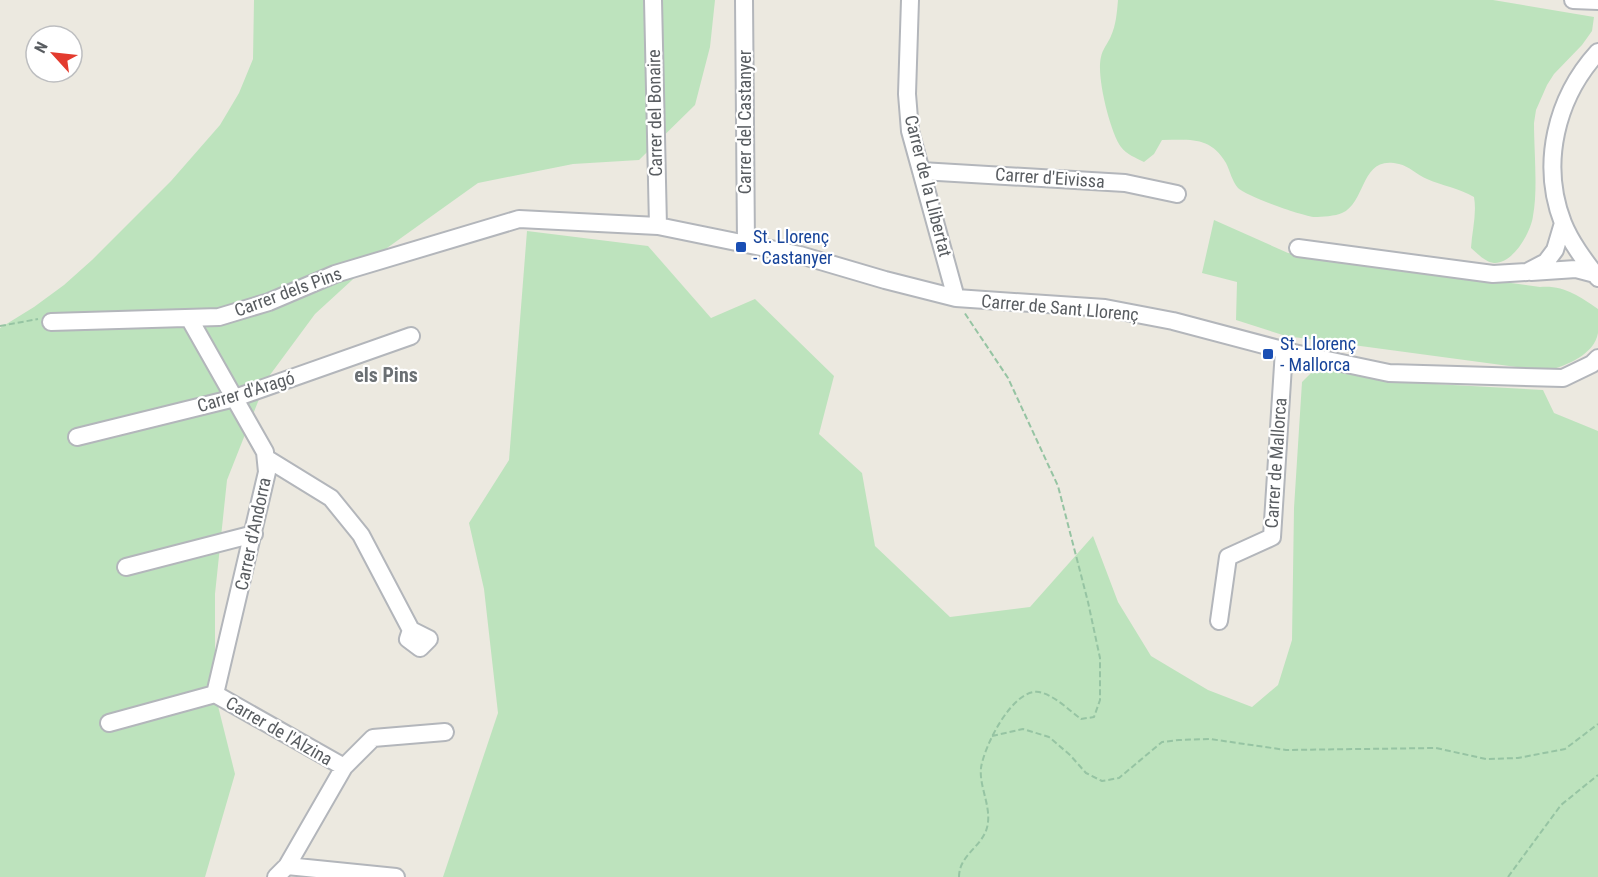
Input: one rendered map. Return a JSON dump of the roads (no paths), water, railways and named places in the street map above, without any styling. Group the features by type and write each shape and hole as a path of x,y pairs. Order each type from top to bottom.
{"street":[{"name":"Carrer del Bonaire","path":"653,0 658,226"},
{"name":"Carrer del Castanyer","path":"744,0 746,244"},
{"name":"Carrer de la Llibertat","path":"910,0 908,94 910,131 956,298"},
{"path":"1573,0 1598,1"},
{"path":"1597,276 1580,254 1563,223 1554,186 1552,153 1562,107 1587,64 1598,52"},
{"name":"Carrer d'Eivissa","path":"921,171 1125,183 1177,194"},
{"name":"Carrer de Sant Llorenç","path":"519,219 658,226 800,255 956,298 1105,308 1173,321 1284,350 1389,373 1563,378 1592,364 1598,358"},
{"name":"Carrer dels Pins","path":"46,320 219,317 269,302 335,274 519,219"},
{"path":"1527,272 1546,262 1555,250 1563,223"},
{"path":"1298,248 1493,274 1576,269 1597,276"},
{"name":"Carrer d'Andorra","path":"189,318 265,452 267,472 215,694"},
{"name":"Carrer d'Aragó","path":"77,437 235,398 411,336"},
{"name":"Carrer de Mallorca","path":"1220,621 1228,557 1272,537 1284,350"},
{"path":"266,458 331,498 361,535 411,630"},
{"path":"126,567 254,534"},
{"path":"109,723 215,694"},
{"name":"Carrer de l'Alzina","path":"215,694 344,767"},
{"path":"396,877 281,871 344,767 373,738 445,732"}],"place":[{"name":"St. Llorenç - Castanyer","path":"741,247"},
{"name":"St. Llorenç - Mallorca","path":"1268,354"}],"district":[{"name":"els Pins","path":"386,375"}]}
